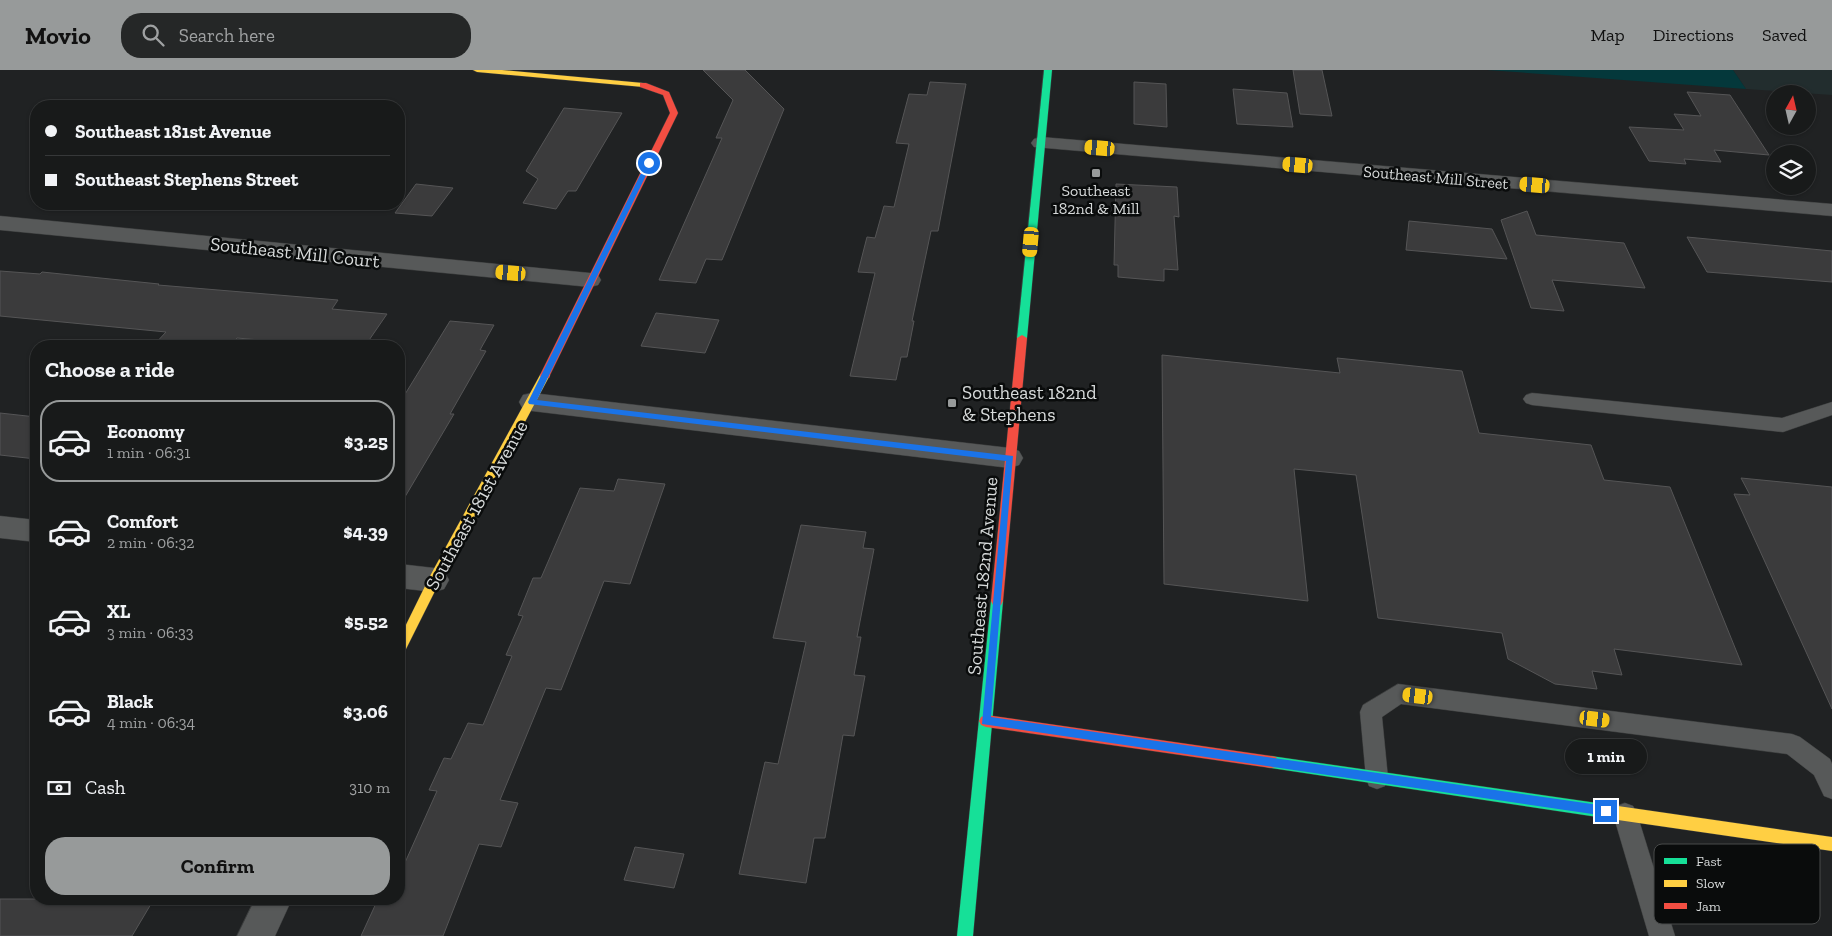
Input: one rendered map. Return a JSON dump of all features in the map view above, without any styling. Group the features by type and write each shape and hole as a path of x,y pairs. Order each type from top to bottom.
{"street":[{"name":"Southeast 181st Avenue","path":"405,639 434,580 532,402 590,280 674,113 666,94 641,84 477,70"},
{"name":"Southeast 182nd Avenue","path":"965,936 1048,70"},
{"name":"Southeast Mill Street","path":"1041,143 1832,210"},
{"name":"Southeast Mill Court","path":"0,223 590,280"},
{"path":"532,402 1010,458"},
{"path":"0,527 30,531"},
{"path":"405,577 434,580"},
{"path":"986,721 1832,844"},
{"path":"255,936 271,905"}],"lane":[{"path":"1532,399 1783,425 1832,408"},
{"path":"1377,778 1371,712 1398,694 1792,744 1822,767 1832,788"},
{"path":"1625,814 1654,910"},
{"path":"1658,924 1662,936"}],"shaded area":[{"path":"1487,70 1733,70 1746,89"},
{"path":"1733,70 1832,70 1832,95 1816,94 1816,85 1766,85 1766,90 1746,89"}],"building":[{"path":"703,70 745,70 784,109 722,260 706,259 696,283 659,280 722,138 716,138 733,100"},
{"path":"1293,70 1322,70 1332,116 1300,114"},
{"path":"930,82 966,84 938,231 931,231 912,321 914,321 907,357 901,357 896,380 850,376 875,273 858,272 867,237 875,238 884,206 894,207 909,144 896,143 909,94 927,95"},
{"path":"1134,82 1166,84 1167,127 1134,124"},
{"path":"1233,89 1287,93 1293,127 1237,124"},
{"path":"1687,92 1730,95 1766,150 1766,155 1714,150 1721,162 1684,159 1686,164 1649,161 1629,127 1684,130 1674,114 1701,116"},
{"path":"564,108 622,113 576,191 568,191 556,209 523,203 538,179 526,171"},
{"path":"416,184 453,188 432,216 395,213 397,210 405,210 405,199"},
{"path":"1116,184 1177,187 1179,217 1174,216 1178,270 1164,269 1164,281 1118,277 1118,265 1114,265"},
{"path":"1527,211 1536,235 1624,243 1645,288 1552,280 1564,311 1531,308 1501,220"},
{"path":"1409,221 1492,229 1507,259 1406,250"},
{"path":"1687,237 1832,251 1832,282 1707,272"},
{"path":"0,271 40,274 42,272 158,285 338,300 332,309 387,314 369,340 260,340 237,338 235,340 159,340 166,332 0,316"},
{"path":"656,313 719,320 705,353 641,346"},
{"path":"450,321 494,325 480,350 486,351 450,414 454,414 405,497 405,394"},
{"path":"1162,355 1340,373 1337,358 1462,371 1479,433 1591,445 1604,480 1670,487 1742,665 1614,649 1622,675 1592,671 1597,689 1555,684 1508,659 1502,633 1378,618 1356,475 1294,469 1308,601 1164,584"},
{"path":"0,413 30,416 30,458 0,455"},
{"path":"1741,478 1832,487 1832,709 1734,494 1750,495"},
{"path":"618,479 665,484 630,584 604,581 561,690 546,688 500,800 518,803 501,847 479,844 443,936 361,936 375,905 405,905 405,863 437,791 429,790 444,758 451,759 468,723 483,725 512,656 506,655 523,616 518,615 533,578 541,578 580,488 614,491"},
{"path":"801,525 866,532 863,548 874,549 857,637 861,637 854,675 865,676 854,736 843,735 825,838 814,838 806,883 739,874 765,762 778,764 806,642 773,638"},
{"path":"635,847 684,854 674,888 624,880"},
{"path":"0,899 30,899 30,905 150,905 132,936 0,936"}],"traffic: fast":[{"path":"1022,338 1048,70"},
{"path":"965,936 997,601"},
{"path":"1271,762 1611,812"}],"traffic: slow":[{"path":"477,70 643,85"},
{"path":"405,639 434,580 545,375"},
{"path":"1611,812 1832,844"}],"traffic: jam":[{"path":"545,375 674,113 666,94 643,85"},
{"path":"997,601 1022,338"},
{"path":"986,721 1271,762"}],"place":[{"name":"Southeast 182nd & Mill","path":"1096,173"},
{"name":"Southeast 182nd & Stephens","path":"952,403"}],"route":[{"path":"649,163 590,280 532,402 1010,458 986,721 1606,811"}]}
